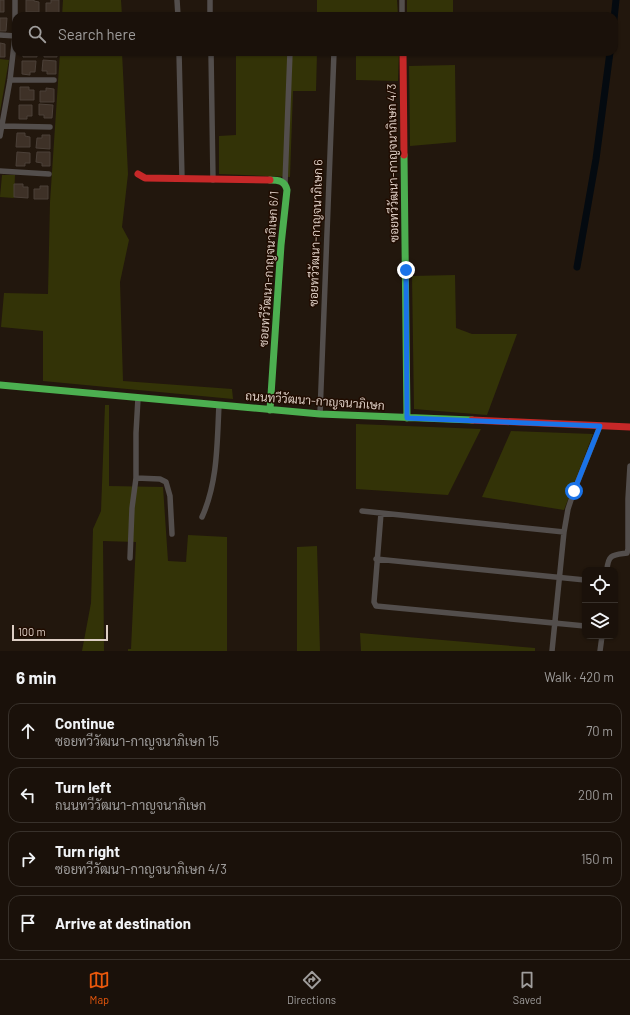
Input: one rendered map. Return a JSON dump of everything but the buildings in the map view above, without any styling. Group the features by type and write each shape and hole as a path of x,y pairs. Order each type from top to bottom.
{"street":[{"path":"15,0 15,12"},
{"path":"177,0 178,12"},
{"path":"210,0 210,12"},
{"path":"402,0 402,12"},
{"path":"0,35 12,36"},
{"path":"0,136 13,56"},
{"path":"179,56 182,179"},
{"path":"211,56 213,180"},
{"path":"285,183 290,56"},
{"name":"ซอยทวีวัฒนา-กาญจนาภิเษก 6","path":"320,414 334,56"},
{"name":"ซอยทวีวัฒนา-กาญจนาภิเษก 4/3","path":"403,56 407,418"},
{"path":"10,80 54,80"},
{"path":"2,126 50,127"},
{"path":"0,171 49,174"},
{"name":"ซอยทวีวัฒนา-กาญจนาภิเษก 6/1","path":"138,174 145,178 276,180 285,183 287,190 281,245 270,410"},
{"name":"ถนนทวีวัฒนา-กาญจนาภิเษก","path":"0,385 320,414 630,427"},
{"path":"130,558 132,508 136,478 138,398"},
{"path":"202,516 212,490 217,440 218,405"},
{"path":"552,651 564,532 574,491 600,426"},
{"path":"607,567 607,563 610,558 614,555 627,553 628,549 628,499 630,466"},
{"path":"136,478 160,479 166,482 170,496 172,534"},
{"path":"362,511 564,532"},
{"path":"381,513 376,559 374,602 376,606 582,626"},
{"path":"376,559 582,580"},
{"path":"600,651 602,639"}],"shaded area":[{"path":"63,0 121,0 122,12 62,12"},
{"path":"317,0 397,0 398,12 317,12"},
{"path":"407,0 453,0 453,12 407,12"},
{"path":"60,56 122,56 128,174 122,227 129,240 120,282 123,381 232,389 233,399 43,381 43,331 1,327 4,293 48,294 50,202"},
{"path":"236,56 317,56 316,91 293,91 290,177 219,174 219,136 236,135"},
{"path":"356,56 399,56 398,81 356,80"},
{"path":"0,59 9,60 0,112"},
{"path":"455,65 456,142 410,146 409,66"},
{"path":"2,175 15,175 14,198 0,197"},
{"path":"455,275 456,328 472,334 517,334 487,415 414,409 412,276"},
{"path":"105,405 109,405 109,486 163,487 168,561 186,562 188,535 227,537 227,651 128,651 128,649 131,649 136,542 103,541 104,651 82,651 91,603 93,529 101,511"},
{"path":"356,424 481,429 448,495 356,489"},
{"path":"511,431 593,434 564,510 482,497"},
{"path":"317,546 320,651 297,651 297,547"},
{"path":"360,633 535,648 535,651 361,651"}],"waterway":[{"path":"615,12 616,0"},
{"path":"577,267 596,159 609,56"}],"traffic: fast":[{"path":"404,155 407,418"},
{"path":"270,180 276,180 283,183 287,190 281,245 270,410"},
{"path":"0,385 320,414 472,420"}],"traffic: jam":[{"path":"403,56 404,155"},
{"path":"138,174 145,178 270,180"},
{"path":"472,420 630,427"}],"route":[{"path":"406,270 407,418 600,426 574,491"}]}
